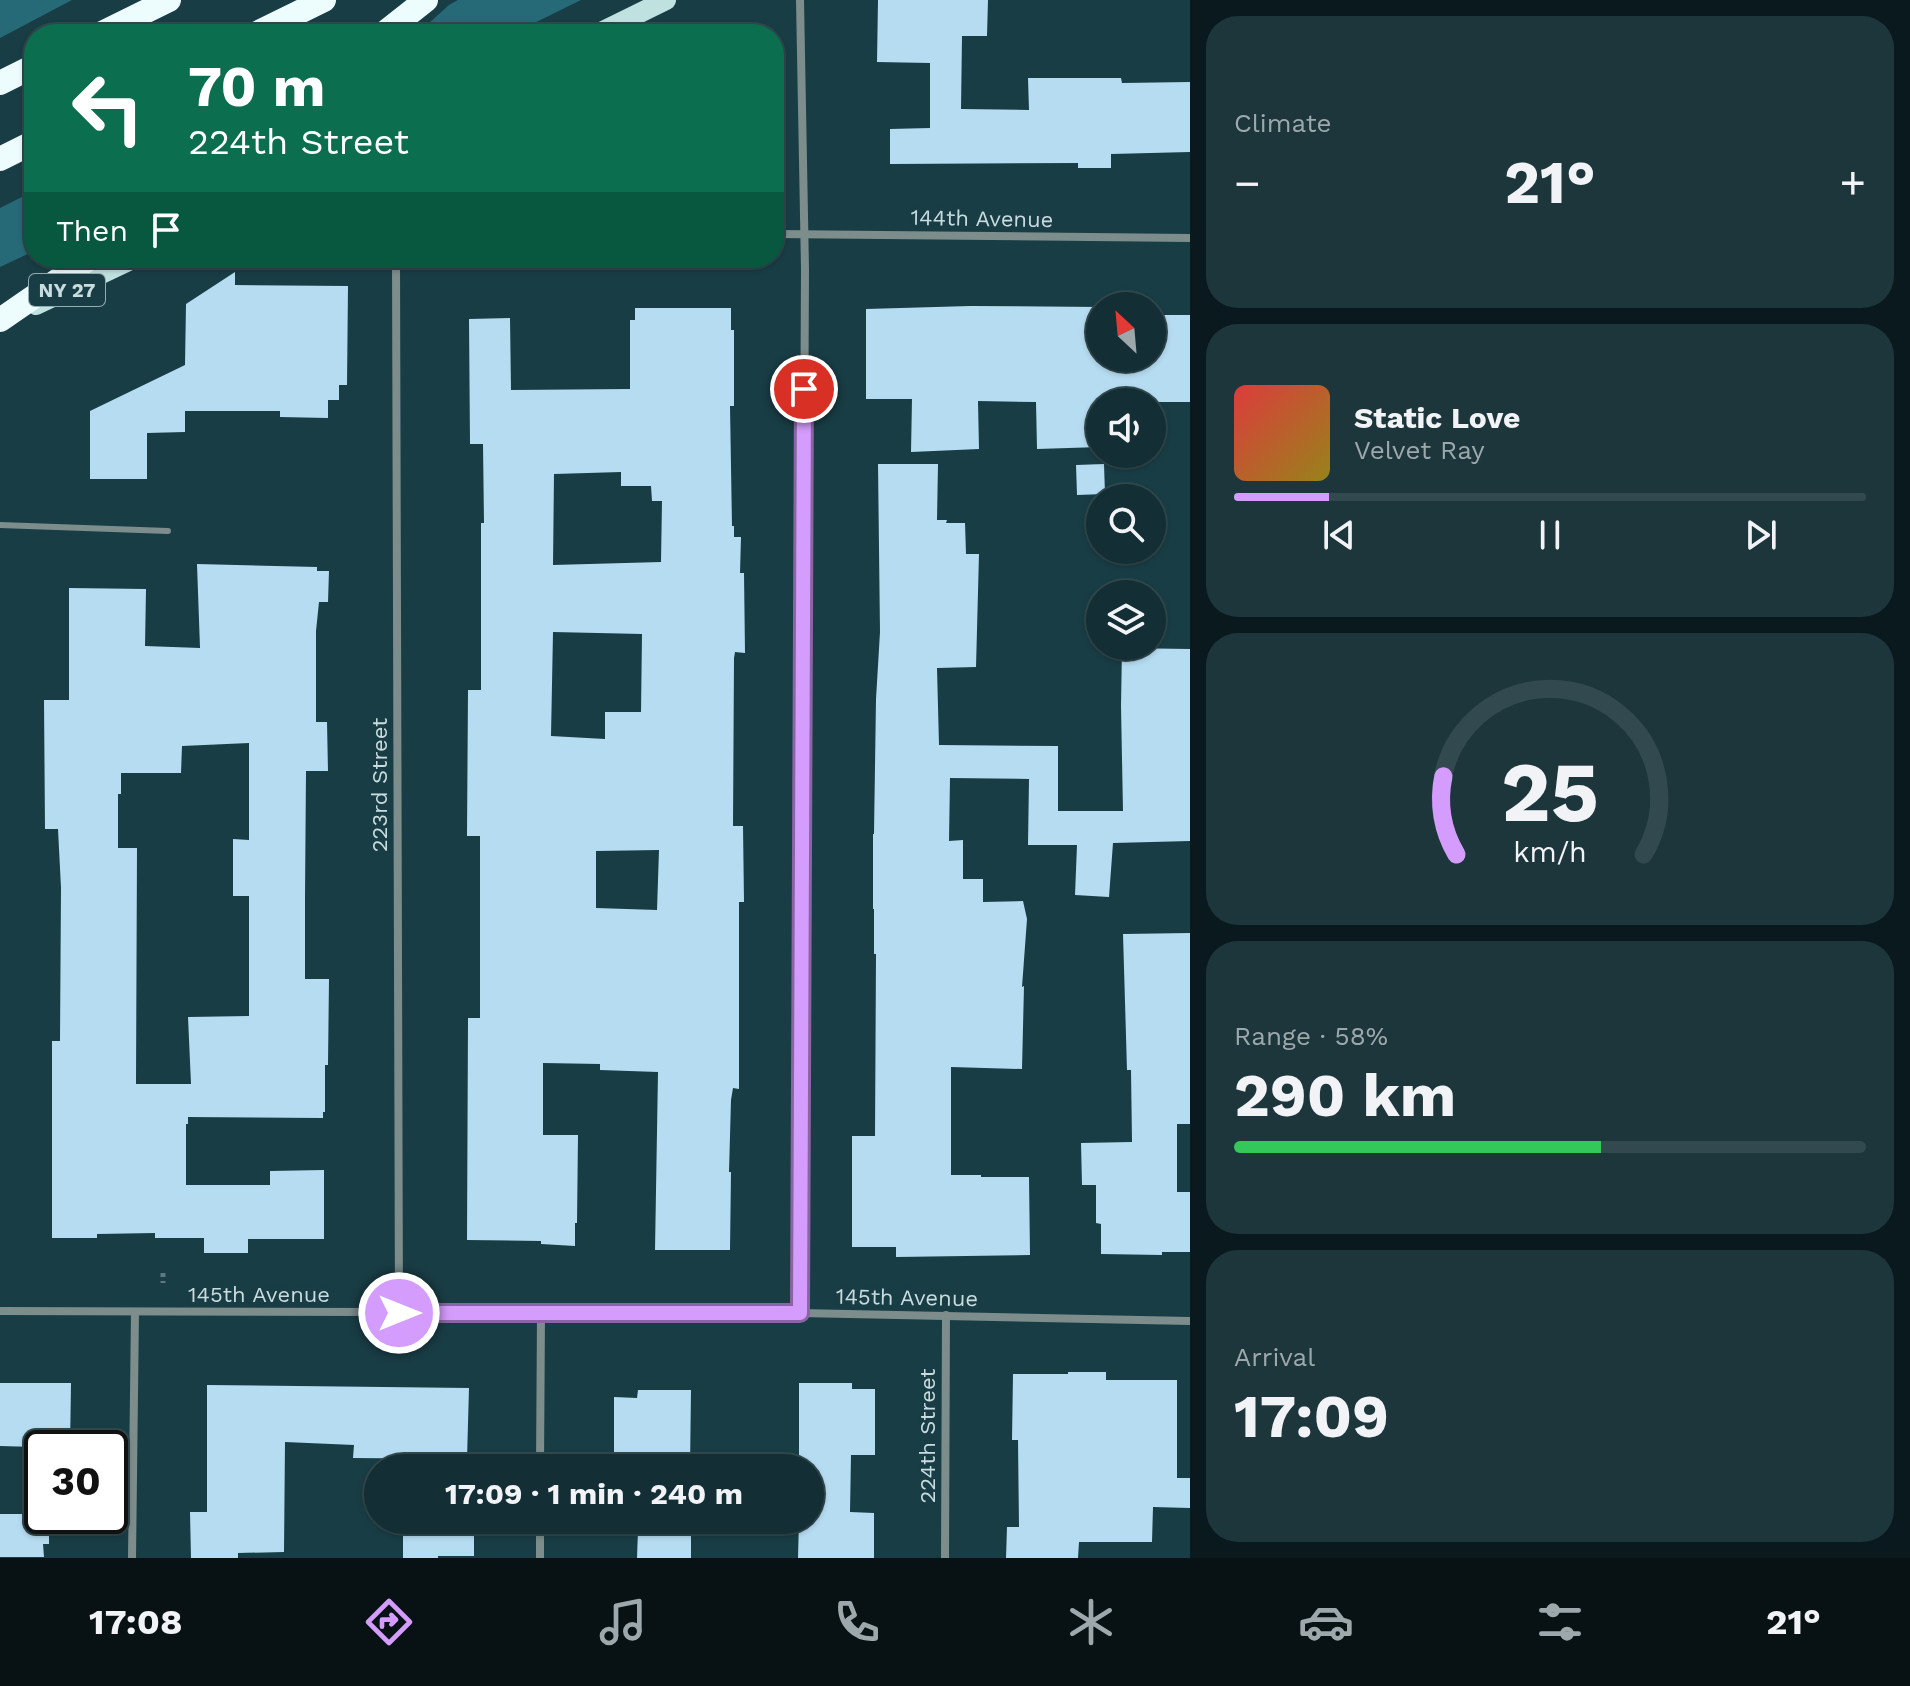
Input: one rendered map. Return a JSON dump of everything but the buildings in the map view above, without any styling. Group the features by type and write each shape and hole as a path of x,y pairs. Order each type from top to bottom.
{"highway":[{"path":"120,24 169,0"},
{"path":"275,24 324,0"},
{"path":"396,24 426,0"},
{"path":"0,83 24,71"},
{"path":"0,159 24,147"},
{"path":"0,321 76,268"}],"main road":[{"path":"617,24 666,0"},
{"name":"NY 27","path":"0,321 114,268"}],"street":[{"path":"800,0 805,234 800,1313"},
{"name":"144th Avenue","path":"784,234 1190,238"},
{"name":"223rd Street","path":"396,268 399,1313"},
{"name":"145th Avenue","path":"0,1311 800,1313 1190,1321"},
{"path":"132,1558 135,1312"},
{"path":"540,1454 541,1313"},
{"name":"224th Street","path":"945,1558 946,1315"},
{"path":"540,1534 540,1558"}],"lane":[{"path":"0,525 168,531"}],"path":[{"path":"163,1273 163,1283"}],"shaded area":[{"path":"0,0 72,0 24,24 0,38"},
{"path":"458,0 581,0 532,24 428,24"},
{"path":"24,196 24,256 0,267 0,208"}],"route":[{"path":"399,1313 800,1313 804,389"}]}
